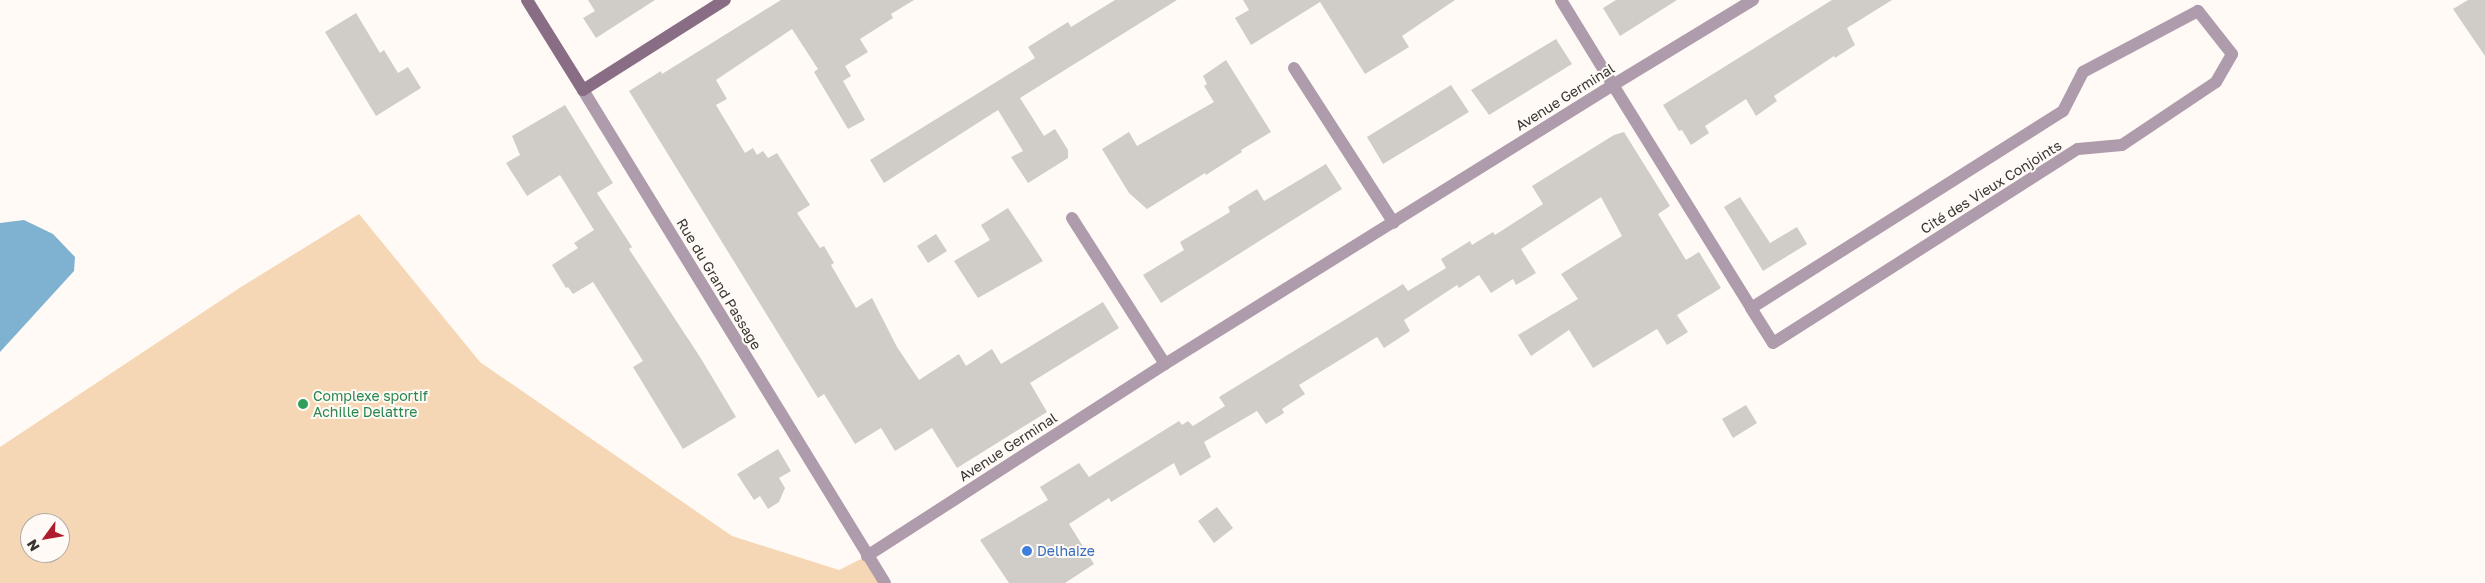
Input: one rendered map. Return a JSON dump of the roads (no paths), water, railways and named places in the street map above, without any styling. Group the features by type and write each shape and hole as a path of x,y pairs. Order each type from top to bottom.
{"street":[{"name":"Rue du Grand Passage","path":"527,0 885,583"},
{"path":"583,90 725,0"},
{"name":"Cité des Vieux Conjoints","path":"1561,0 1773,344 2078,149 2122,145 2216,82 2232,54 2198,11 2083,72 2063,111 1751,308"},
{"name":"Avenue Germinal","path":"867,556 1165,364 1612,85 1753,0"},
{"path":"1294,68 1394,222"},
{"path":"1072,218 1165,364"}],"water":[{"path":"24,220 53,234 75,257 74,271 0,352 0,223"}],"place":[{"name":"Complexe sportif Achille Delattre","path":"303,404"},
{"name":"Delhaize","path":"1027,551"}]}
